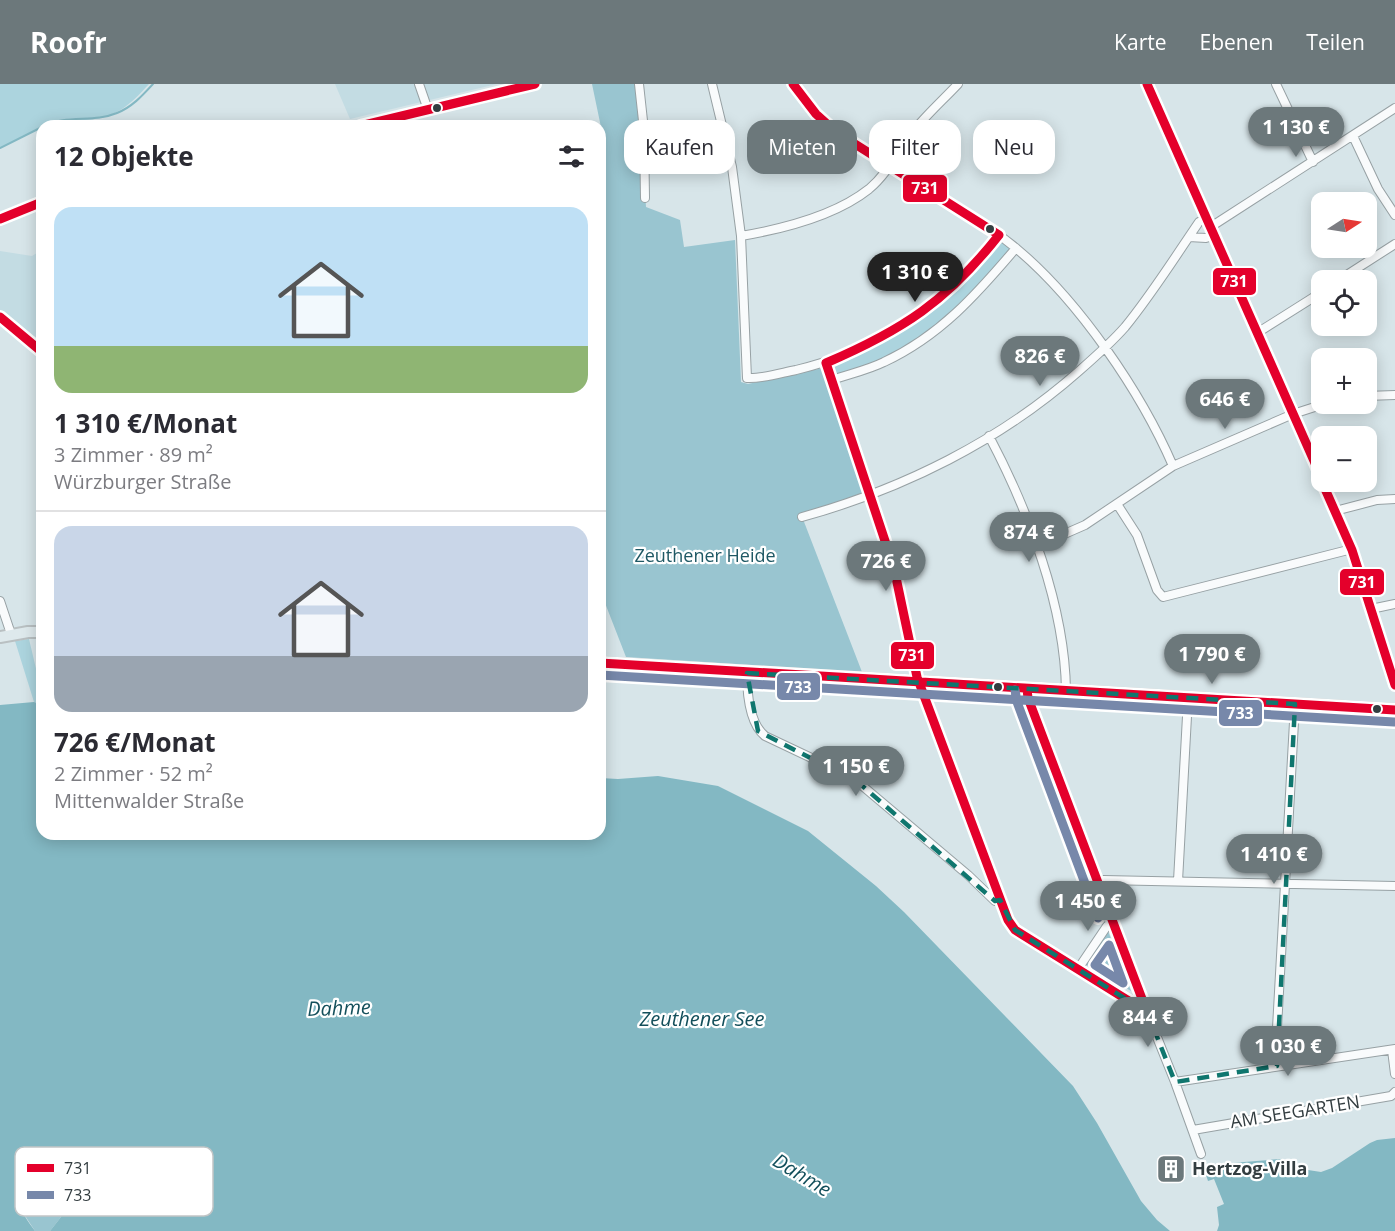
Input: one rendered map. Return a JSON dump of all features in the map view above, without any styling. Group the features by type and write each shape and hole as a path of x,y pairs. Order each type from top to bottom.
{"main road":[{"path":"0,637 36,632"},
{"path":"606,663 1395,710"}],"street":[{"path":"419,84 428,110"},
{"path":"386,120 535,84"},
{"path":"639,84 644,122 645,198"},
{"path":"712,84 732,167 741,236 747,378 826,363 888,336 926,311 962,278 999,235"},
{"path":"793,84 824,122 869,152"},
{"path":"923,120 958,84"},
{"path":"1147,84 1311,456"},
{"path":"1276,84 1313,162"},
{"path":"1190,237 1206,238 1211,232 1395,108"},
{"path":"1353,136 1377,189 1395,215"},
{"path":"741,236 776,229 835,209 870,188 883,174"},
{"path":"903,174 1016,248 1077,311 1105,348 1150,418 1173,466"},
{"path":"0,219 36,204"},
{"path":"802,517 845,505 920,475 989,436 1044,400 1105,348 1125,327 1199,222 1205,219"},
{"path":"1355,270 1395,244"},
{"path":"832,380 883,363 925,338 961,310 1016,248"},
{"path":"1257,333 1311,299"},
{"path":"0,317 36,347"},
{"path":"826,363 894,568 918,682 1008,920 1015,930 1137,1006 1144,1004"},
{"path":"1377,396 1395,395"},
{"path":"1037,546 1085,525 1173,466 1311,408"},
{"path":"989,436 1017,493 1037,546 1055,610 1066,691"},
{"path":"1327,492 1352,549 1395,686"},
{"path":"1335,511 1377,500 1395,499"},
{"path":"1117,504 1137,535 1157,590 1163,597 1352,549"},
{"path":"0,601 11,634"},
{"path":"1371,609 1395,604"},
{"path":"747,673 749,698 758,731 859,783 995,901 1000,900"},
{"path":"1027,689 1028,698 1112,923 1176,1082 1201,1154"},
{"path":"1178,881 1188,698"},
{"path":"1277,1066 1276,1040 1295,704"},
{"path":"1097,882 1103,880 1178,881 1395,886"},
{"path":"1078,969 1107,926 1112,923"},
{"path":"1176,1082 1393,1049 1395,1074"},
{"name":"AM SEEGARTEN","path":"1193,1130 1356,1103 1391,1096 1395,1092"}],"highlighted area":[{"path":"747,673 1295,704 1277,1066 1175,1082 1144,1004 1137,1006 1015,930 1000,900 995,901 859,783 758,731"}],"shaded area":[{"path":"0,84 149,84 129,104 114,113 97,119 36,120 36,131 0,148"},
{"path":"335,84 497,84 350,119"},
{"path":"1000,241 1011,249 952,312 901,350 864,367 834,376 831,365 890,338 931,311 958,287"},
{"path":"0,251 32,256 36,254 36,340 0,310"},
{"path":"29,639 36,669 36,703 34,702 15,641"}],"green space":[{"name":"Zeuthener Heide","path":"592,84 635,84 640,120 624,120 624,174 644,174 646,207 680,220 684,247 735,240 741,382 748,384 823,368 865,494 801,514 862,672 626,657 606,606 606,120 600,120"},
{"path":"1108,931 1131,991 1085,964"},
{"path":"26,1216 61,1216 50,1231 35,1231"}],"water":[{"name":"Zeuthener See","path":"36,703 36,840 606,840 606,778 658,776 718,786 808,831 876,886 904,912 1073,1086 1097,1123 1141,1201 1170,1231 50,1231 61,1216 213,1216 213,1147 15,1147 15,1216 25,1216 35,1231 0,1231 0,705"},
{"path":"1395,1138 1395,1231 1217,1231 1219,1225 1217,1207 1224,1204 1214,1179 1208,1181 1204,1169 1207,1165 1280,1159 1308,1170 1321,1172 1332,1168 1370,1143"}],"waterway":[{"path":"62,120 99,118 117,113 141,97 153,84"},
{"path":"0,148 36,130"}],"transit line":[{"name":"731","path":"385,120 535,84"},
{"name":"731","path":"793,84 816,114 836,132 999,235 961,278 922,311 878,338 826,363 894,568 917,677 1008,920 1015,930 1137,1006 1144,1004 1028,698 1027,689"},
{"name":"731","path":"1147,84 1311,454"},
{"name":"731","path":"0,219 36,204"},
{"name":"731","path":"0,317 36,347"},
{"name":"731","path":"1326,492 1352,550 1395,685"},
{"name":"731","path":"606,663 1395,710"},
{"name":"733","path":"606,675 1394,722"},
{"name":"733","path":"1015,690 1017,702 1098,918"},
{"name":"733","path":"1109,945 1123,983 1095,965 1109,945"}],"place":[{"name":"Hertzog-Villa","path":"1171,1169"}],"water label":[{"name":"Dahme","path":"339,1008"},
{"name":"Dahme","path":"802,1175"}]}
